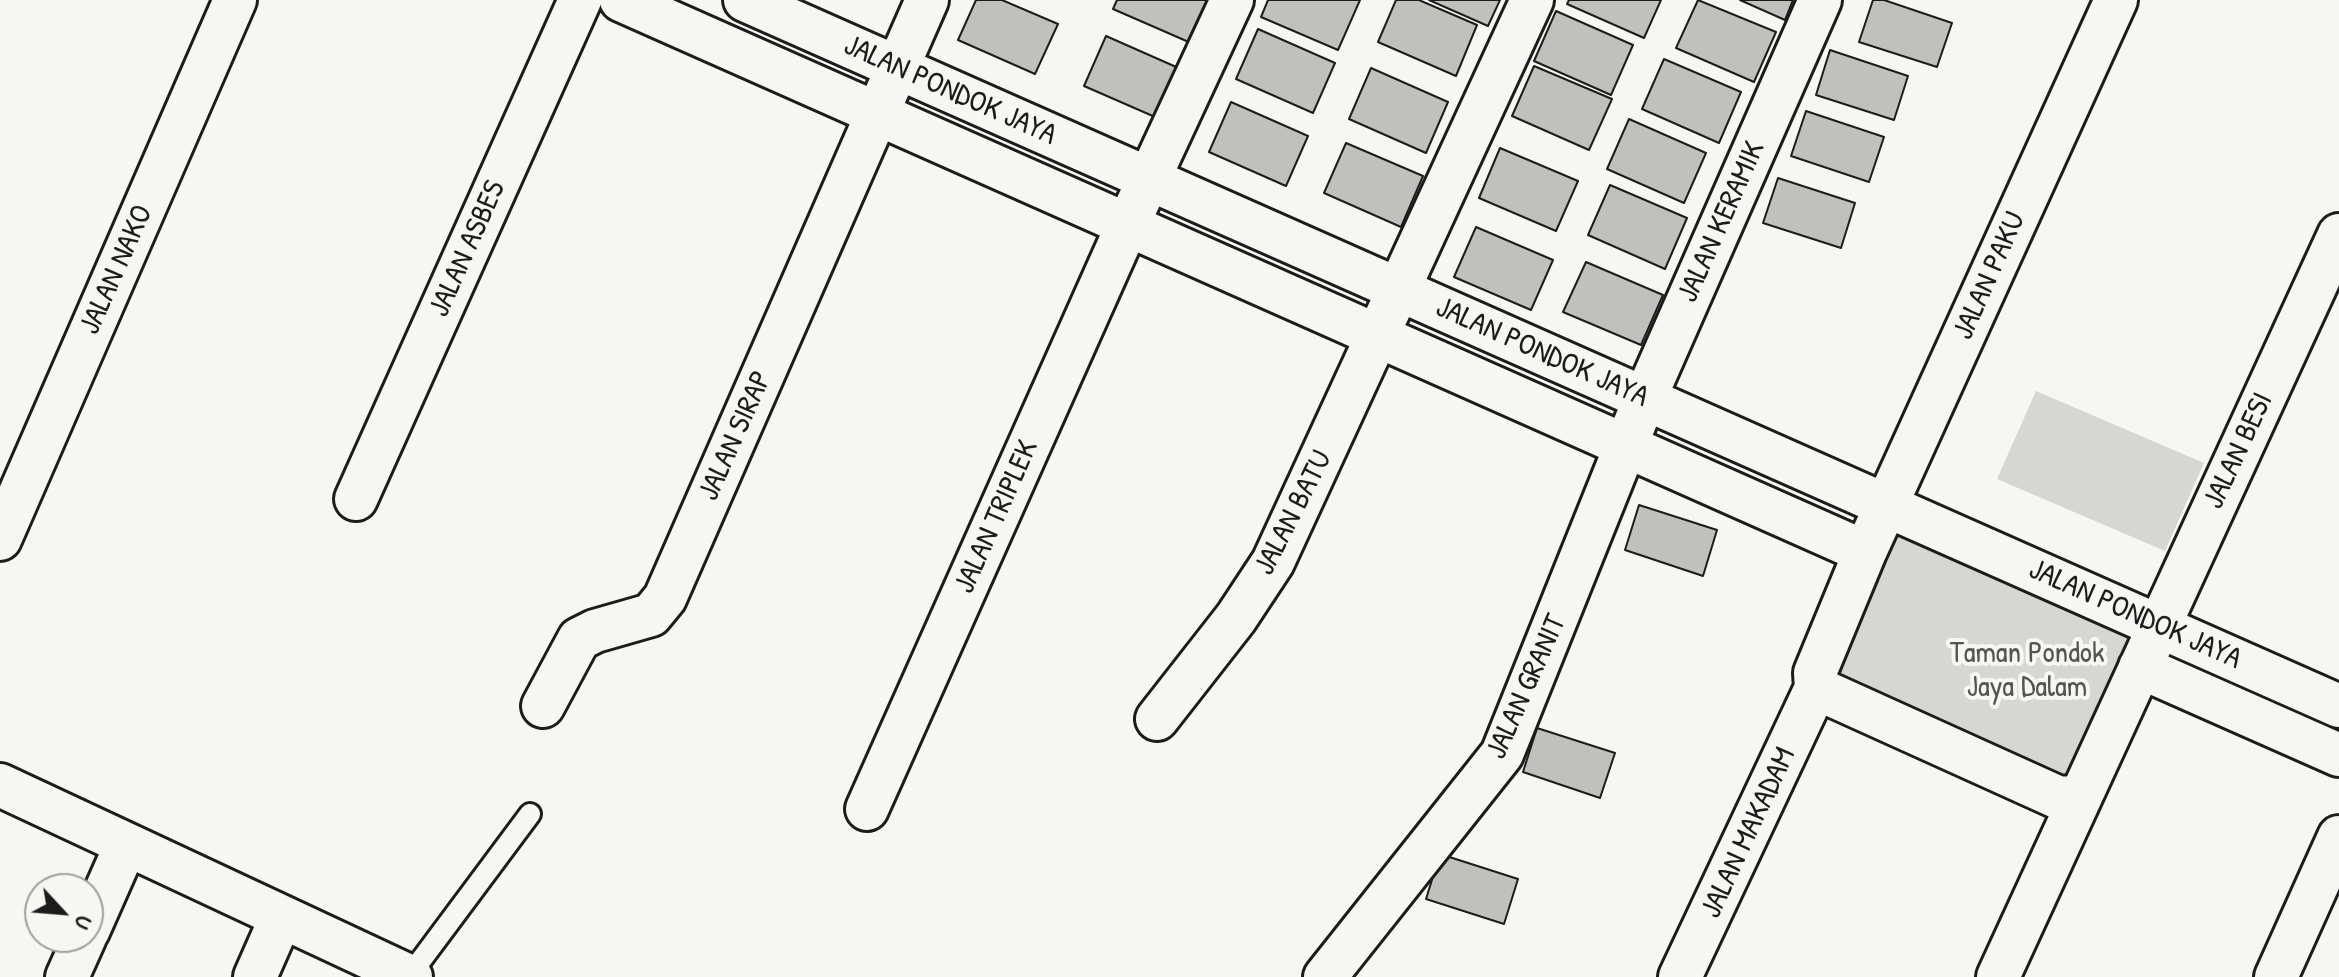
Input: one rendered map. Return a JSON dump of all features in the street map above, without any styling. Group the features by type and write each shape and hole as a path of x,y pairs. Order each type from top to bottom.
{"street":[{"name":"JALAN NAKO","path":"0,539 235,0"},
{"name":"JALAN ASBES","path":"356,499 580,0"},
{"name":"JALAN PONDOK JAYA","path":"621,0 1865,552"},
{"name":"JALAN PONDOK JAYA","path":"745,0 2339,706"},
{"name":"JALAN SIRAP","path":"543,706 579,639 595,631 651,615 665,598 927,0"},
{"name":"JALAN TRIPLEK","path":"867,809 1128,224 1232,0"},
{"name":"JALAN BATU","path":"1157,719 1236,618 1273,562 1532,0"},
{"name":"JALAN KERAMIK","path":"1627,446 1645,398 1820,0"},
{"name":"JALAN PAKU","path":"1865,552 2116,0"},
{"name":"JALAN BESI","path":"1998,977 2339,235"},
{"name":"JALAN GRANIT","path":"1325,977 1502,754 1627,446"},
{"name":"JALAN MAKADAM","path":"1680,977 1816,688 1815,673 1865,552"},
{"name":"JALAN PONDOK JAYA","path":"2140,667 2339,755"},
{"path":"1816,688 2057,797 2072,798 2083,792"},
{"path":"0,785 410,976"},
{"path":"2276,977 2339,837"},
{"path":"104,895 126,845"},
{"path":"255,977 281,918"},
{"path":"67,977 78,953"}],"lane":[{"path":"410,976 530,814"}],"green space":[{"path":"2036,391 2204,463 2165,551 1997,479"},
{"name":"Taman Pondok Jaya Dalam","path":"1887,513 2154,625 2079,794 1818,678"}],"building":[{"path":"976,0 1002,0 1058,24 1035,74 958,40"},
{"path":"1117,0 1209,0 1191,43 1113,9"},
{"path":"1268,0 1360,0 1338,50 1261,17"},
{"path":"1396,0 1419,0 1477,25 1456,76 1378,42"},
{"path":"1429,0 1500,0 1488,26"},
{"path":"1569,0 1661,0 1644,38 1567,4"},
{"path":"1698,0 1776,32 1754,82 1676,48"},
{"path":"1740,0 1793,0 1785,20"},
{"path":"1873,0 1884,0 1952,23 1937,67 1859,42"},
{"path":"1556,11 1633,45 1611,95 1534,61"},
{"path":"1258,29 1335,63 1313,113 1236,79"},
{"path":"1106,36 1183,70 1162,120 1084,86"},
{"path":"1830,50 1908,76 1894,120 1816,95"},
{"path":"1664,59 1741,92 1719,143 1642,109"},
{"path":"1534,66 1612,99 1589,150 1512,116"},
{"path":"1371,68 1448,102 1426,153 1349,119"},
{"path":"1231,102 1308,136 1286,186 1209,152"},
{"path":"1806,111 1884,137 1869,182 1791,156"},
{"path":"1629,119 1706,153 1684,203 1607,169"},
{"path":"1346,143 1423,176 1401,227 1324,193"},
{"path":"1500,148 1578,181 1556,231 1479,198"},
{"path":"1778,178 1855,203 1841,248 1763,223"},
{"path":"1610,185 1687,218 1665,269 1588,235"},
{"path":"1476,227 1553,260 1531,310 1454,277"},
{"path":"1586,262 1663,295 1641,345 1563,312"},
{"path":"1639,505 1717,530 1703,576 1625,550"},
{"path":"1537,728 1615,753 1600,798 1523,772"},
{"path":"1440,854 1518,879 1504,924 1426,899"}]}
